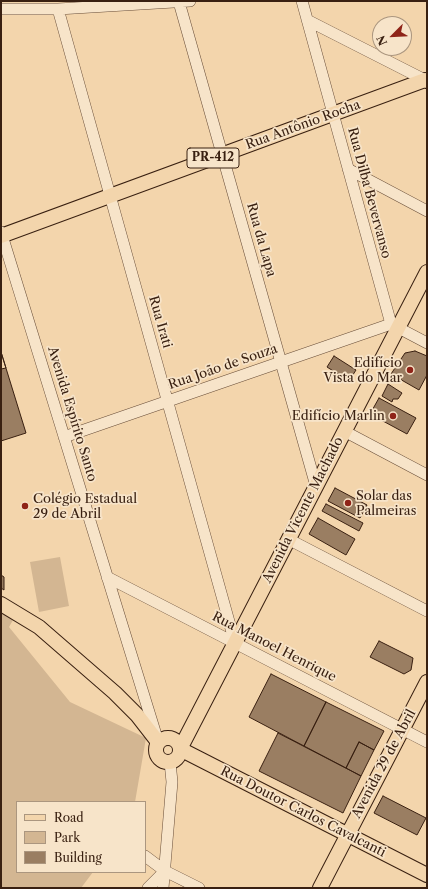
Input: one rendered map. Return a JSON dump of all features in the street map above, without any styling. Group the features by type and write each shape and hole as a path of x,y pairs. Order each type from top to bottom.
{"main road":[{"name":"Rua Antônio Rocha","path":"1,234 426,81"},
{"name":"Avenida Vicente Machado","path":"180,749 344,431 394,326 427,272"},
{"path":"1,604 39,627 115,693 137,715 158,742"},
{"name":"Avenida 29 de Abril","path":"320,888 427,682"},
{"path":"170,738 177,742 180,749 178,756 170,762 163,761 157,756 156,749 158,742 170,738"},
{"name":"Rua Doutor Carlos Cavalcanti","path":"180,749 427,875"}],"street":[{"path":"1,9 58,9 190,1"},
{"name":"Rua Dilba Bevervanso","path":"302,1 348,169 394,326"},
{"name":"Rua da Lapa","path":"179,2 316,486"},
{"name":"Rua Irati","path":"58,9 235,643"},
{"path":"307,20 426,81"},
{"path":"348,169 427,211"},
{"name":"Avenida Espírito Santo","path":"1,234 158,742"},
{"path":"394,326 427,343"},
{"name":"Rua João de Souza","path":"64,437 281,362 394,326"},
{"path":"344,431 427,475"},
{"path":"288,539 427,612"},
{"name":"Rua Manoel Henrique","path":"107,576 427,742"},
{"path":"163,888 172,782 170,762"},
{"path":"146,857 165,871 199,888"},
{"path":"148,888 165,871"}],"green space":[{"path":"60,557 69,606 39,612 30,562"},
{"path":"1,606 17,613 9,627 70,702 146,738 135,801 16,801 16,873 92,873 81,888 1,888"}],"building":[{"name":"Edifício Vista do Mar","path":"415,351 427,356 427,375 419,390 391,374 405,353"},
{"path":"1,352 26,433 1,441"},
{"path":"1,352 6,368 1,369"},
{"path":"334,356 356,370 349,381 327,367"},
{"path":"388,384 402,393 398,399 393,399 392,402 382,396"},
{"name":"Edifício Marlin","path":"379,398 416,418 407,434 370,414"},
{"name":"Solar das Palmeiras","path":"335,488 367,505 360,518 328,501"},
{"name":"Solar das Palmeiras","path":"326,504 363,523 359,531 322,511"},
{"path":"318,518 355,539 346,555 309,534"},
{"path":"1,575 4,577 4,590 1,588"},
{"path":"379,641 413,658 411,670 404,674 370,657"},
{"path":"271,674 326,702 304,746 249,717"},
{"path":"326,702 384,731 374,750 359,742 346,768 304,746"},
{"path":"278,733 361,776 343,813 259,771"},
{"path":"359,742 374,750 361,776 346,768"},
{"path":"383,796 426,818 417,835 374,813"}],"place":[{"name":"Edifício Vista do Mar","path":"410,370"},
{"name":"Edifício Marlin","path":"393,416"},
{"name":"Solar das Palmeiras","path":"348,503"},
{"name":"Colégio Estadual 29 de Abril","path":"25,506"}]}
